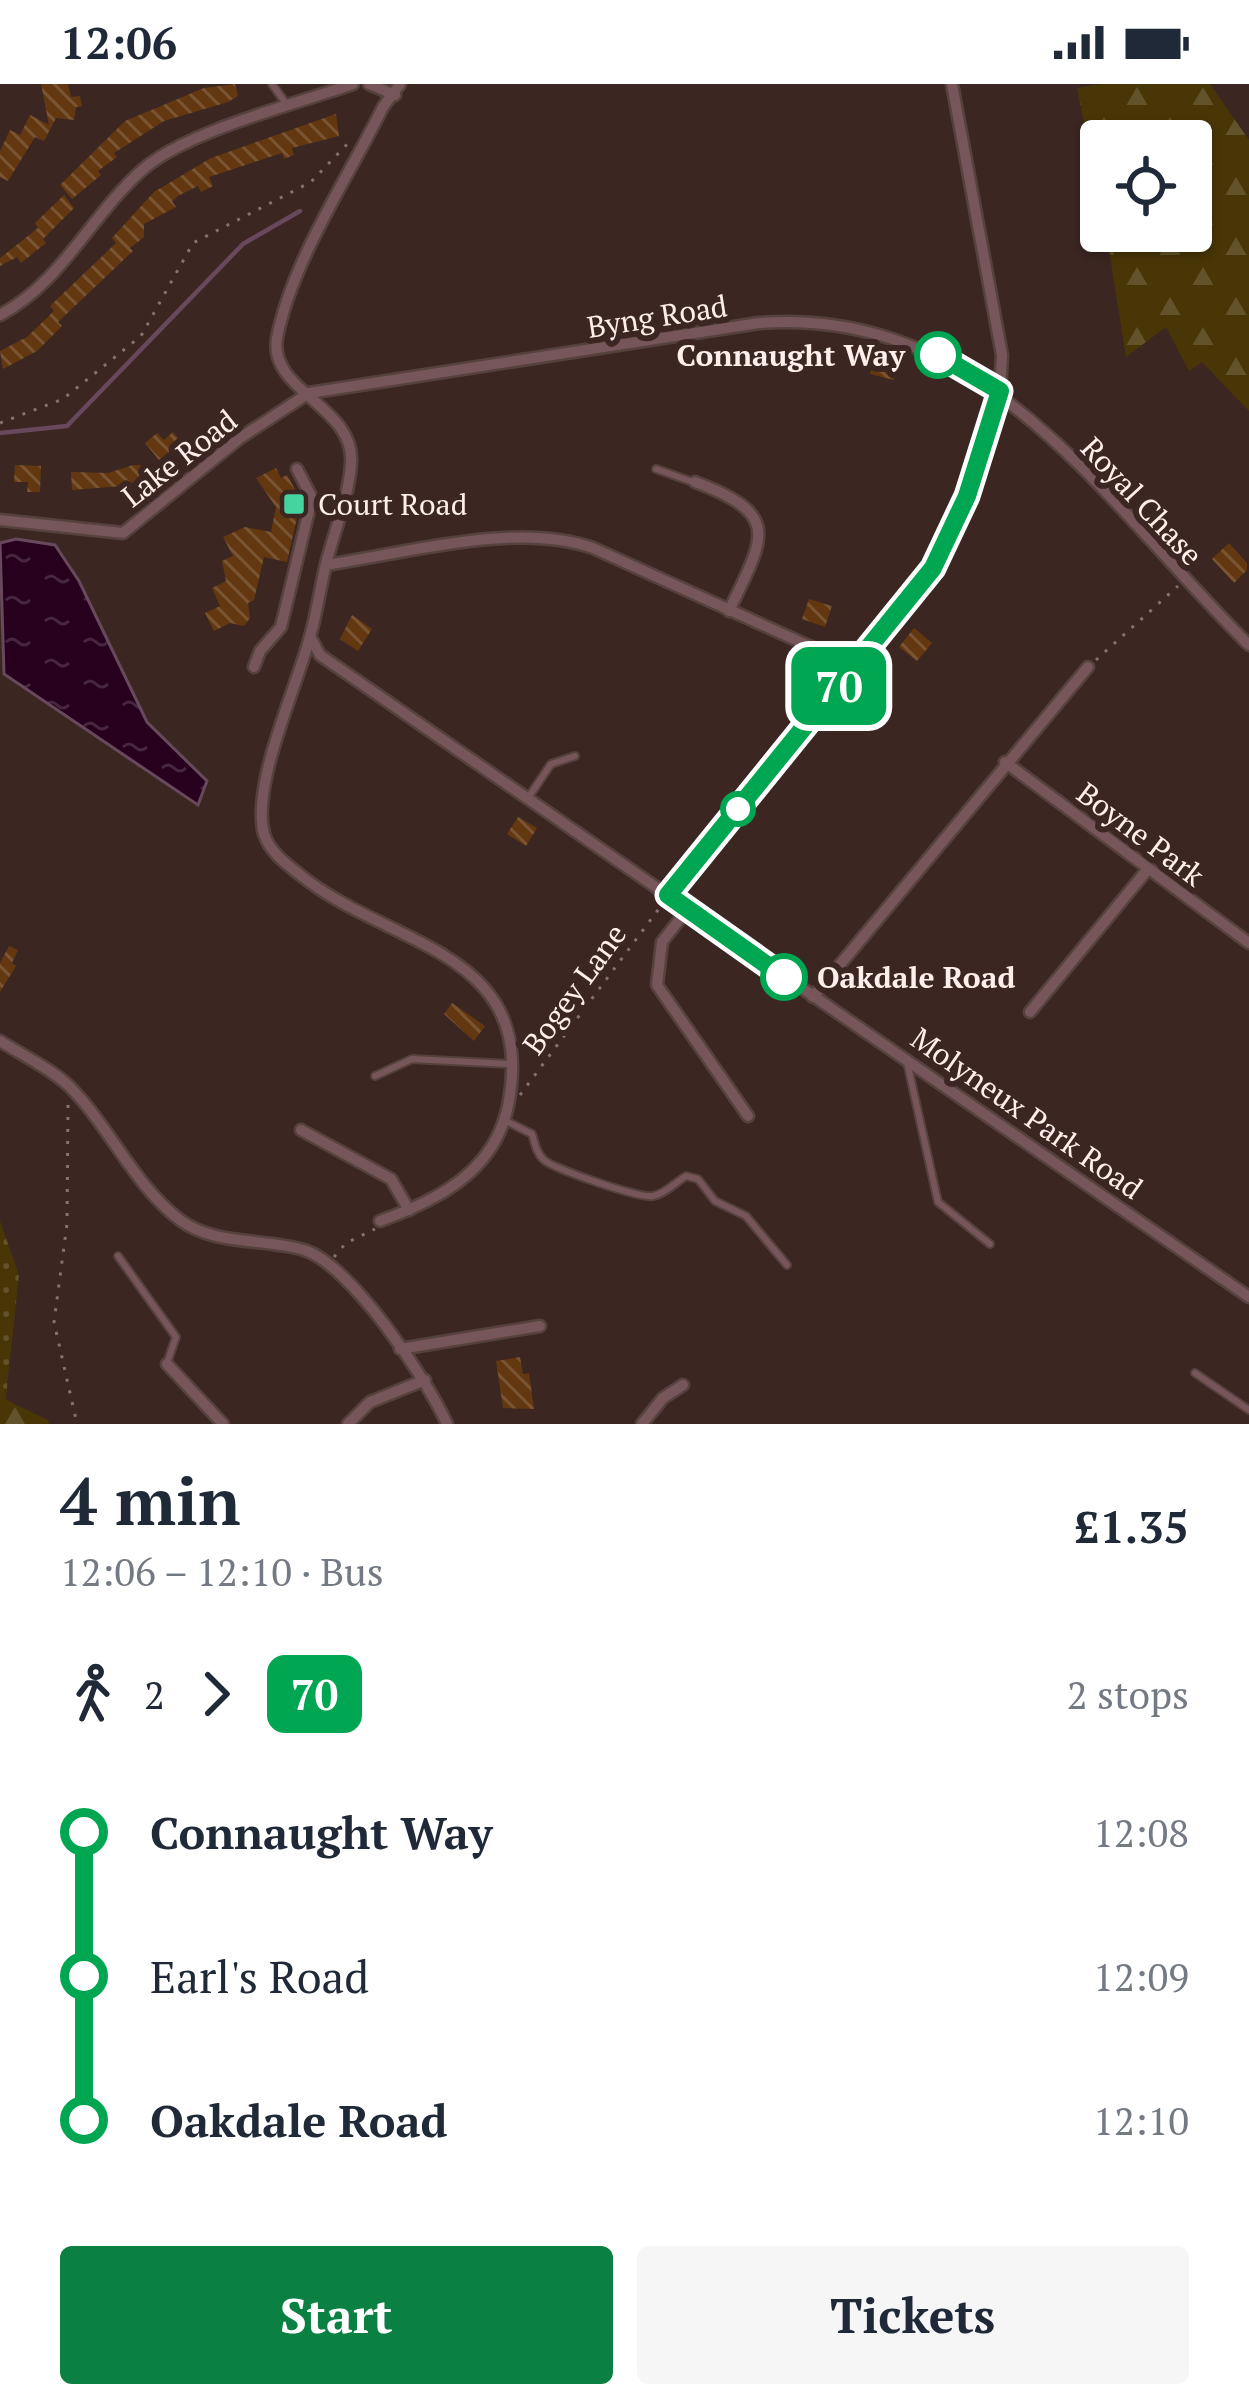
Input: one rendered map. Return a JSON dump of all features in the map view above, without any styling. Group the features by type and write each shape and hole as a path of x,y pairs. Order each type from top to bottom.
{"street":[{"path":"0,315 20,304 58,268 144,167 162,155 353,84"},
{"path":"370,84 398,89"},
{"path":"668,895 851,671 944,548 1000,391 1002,355 952,84"},
{"path":"380,1220 409,1210 467,1178 504,1120 513,1064 504,1015 464,968 416,937 348,907 272,850 262,822 265,794 351,471 351,444 340,423 288,376 278,358 283,314 382,107 398,89"},
{"name":"Byng Road","path":"309,393 794,321 828,322 904,340 1000,391"},
{"name":"Royal Chase","path":"1000,391 1249,645"},
{"name":"Lake Road","path":"0,520 123,533 240,438 309,393"},
{"path":"254,667 260,651 278,637 312,498 296,469"},
{"path":"695,482 743,500 758,521 758,551 729,610"},
{"path":"326,565 521,537 555,537 593,548 829,655 851,671"},
{"path":"289,594 318,598"},
{"name":"Molyneux Park Road","path":"310,637 320,655 1249,1297"},
{"path":"813,998 1088,667"},
{"name":"Boyne Park","path":"1005,762 1249,944"},
{"path":"1030,1012 1148,869"},
{"path":"687,910 662,942 657,986 748,1116"},
{"path":"0,1041 68,1086 121,1156 185,1224 206,1233 298,1248 330,1263 424,1380 446,1424"},
{"path":"301,1130 391,1179 409,1210"},
{"path":"400,1349 540,1326"},
{"path":"167,1364 223,1424"},
{"path":"348,1424 370,1402 424,1380"},
{"path":"642,1424 663,1398 682,1385"}],"lane":[{"path":"272,84 288,107"},
{"path":"656,470 695,482"},
{"path":"528,798 550,764 575,756"},
{"path":"375,1076 412,1059 513,1064"},
{"path":"907,1059 938,1202 990,1244"},
{"path":"504,1120 532,1134 538,1156 554,1168 581,1172 636,1196 654,1196 692,1175 715,1201 754,1224 788,1265"},
{"path":"118,1256 176,1337 167,1364"},
{"path":"1195,1373 1249,1410"}],"path":[{"path":"0,423 63,399 141,336 194,243 311,182 354,137"},
{"path":"1088,667 1184,580"},
{"name":"Bogey Lane","path":"508,1102 526,1091 668,895"},
{"path":"68,1086 67,1224 54,1322 77,1424"},
{"path":"330,1263 346,1243 380,1227 380,1220"}],"green space":[{"path":"1210,84 1249,140 1249,411 1202,362 1189,371 1166,327 1126,357 1109,252 1212,252 1212,120 1084,120 1077,88"},
{"path":"0,1221 19,1275 3,1424 0,1424"},
{"path":"0,1397 48,1420 49,1424 0,1424"}],"water":[{"path":"16,539 55,545 79,581 147,722 207,781 198,805 4,674 0,543"}],"building":[{"path":"41,84 68,84 71,97 80,96 82,106 76,107 74,120 56,118 44,141 35,137 8,181 0,177 0,151 10,130 20,135 30,115 49,125"},
{"path":"235,84 238,96 228,102 164,121 114,153 117,157 98,171 101,175 72,199 60,185 125,121 204,88"},
{"path":"336,114 339,136 292,148 294,155 284,159 282,153 209,177 213,186 201,192 198,186 178,196 172,201 176,207 144,224 144,237 130,248 133,251 58,322 62,326 37,351 3,369 0,351 27,337 54,311 50,306 116,243 112,238 154,192 211,158"},
{"path":"64,195 74,208 43,239 46,243 21,263 17,257 0,266 0,258 38,228 35,223"},
{"path":"876,352 896,358 894,380 870,374"},
{"path":"173,432 181,442 159,460 145,443 157,433 164,440"},
{"path":"15,465 41,466 40,492 27,492 28,482 14,482"},
{"path":"147,465 149,477 123,486 72,490 71,472 108,473"},
{"path":"276,468 281,478 287,475 301,500 287,562 264,557 254,600 248,603 250,618 244,626 230,623 214,631 205,613 220,606 212,588 226,581 222,561 233,556 223,537 245,527 271,532 276,507 256,478"},
{"path":"1229,543 1247,563 1247,570 1234,583 1212,559"},
{"path":"809,599 832,606 825,627 802,619"},
{"path":"352,615 372,629 358,651 340,639"},
{"path":"914,628 932,643 917,661 899,647"},
{"path":"518,817 537,828 526,846 507,834"},
{"path":"9,946 18,950 12,963 16,966 0,992 0,963"},
{"path":"452,1003 485,1026 474,1041 444,1014"},
{"path":"520,1357 523,1374 529,1373 534,1409 503,1408 496,1361"}],"waterway":[{"path":"0,433 67,426 243,244 300,211"}],"bus line":[{"name":"70","path":"784,977 668,895 933,568 956,524 1000,391 938,355"}],"place":[{"name":"Connaught Way","path":"938,355"},
{"name":"Court Road","path":"294,504"},
{"name":"Oakdale Road","path":"784,977"}]}
